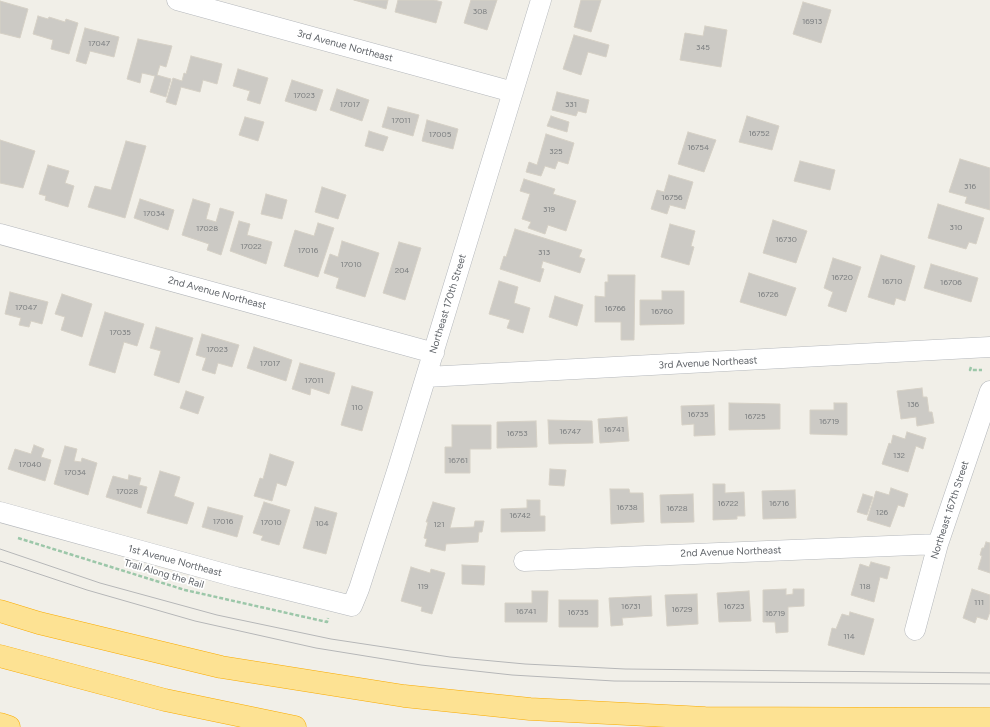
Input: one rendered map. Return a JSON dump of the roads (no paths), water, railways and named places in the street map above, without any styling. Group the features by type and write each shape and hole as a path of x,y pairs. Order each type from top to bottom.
{"highway":[{"path":"0,611 221,667 404,696 530,709 705,718 990,720"},
{"path":"0,656 165,700 295,727"},
{"path":"0,725 9,727"}],"street":[{"name":"3rd Avenue Northeast","path":"177,0 513,92"},
{"name":"Northeast 170th Street","path":"352,606 369,560 434,353 542,0"},
{"name":"2nd Avenue Northeast","path":"0,234 434,353"},
{"name":"3rd Avenue Northeast","path":"426,377 990,347"},
{"name":"Northeast 167th Street","path":"916,630 938,544 990,391"},
{"name":"1st Avenue Northeast","path":"0,512 251,581 352,606"},
{"name":"2nd Avenue Northeast","path":"524,561 938,544"}],"tram line":[{"path":"0,549 100,583 217,615 331,639 450,657 525,664 625,669 990,673"},
{"path":"0,561 87,590 195,621 316,648 421,665 512,675 614,681 990,684"}]}
